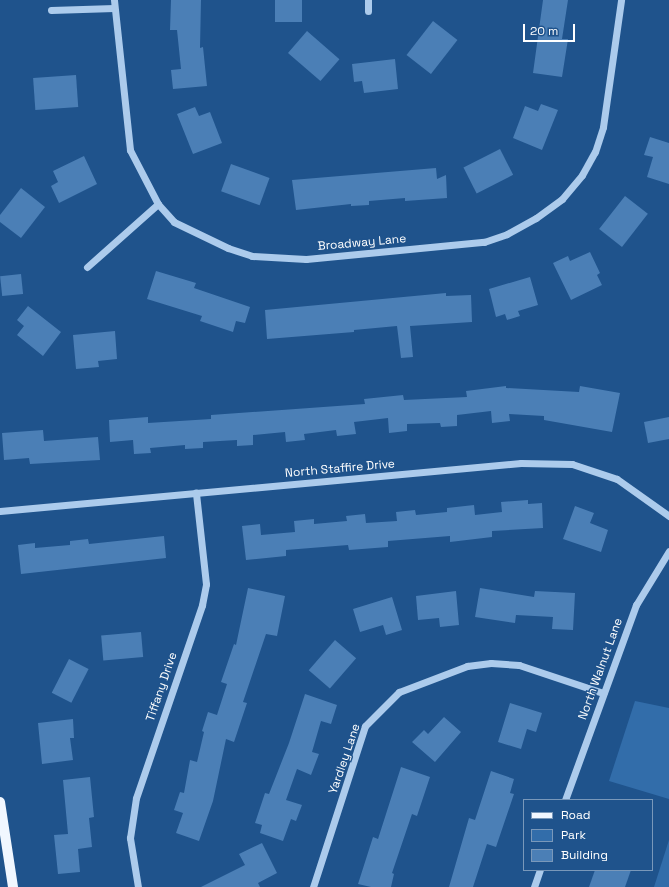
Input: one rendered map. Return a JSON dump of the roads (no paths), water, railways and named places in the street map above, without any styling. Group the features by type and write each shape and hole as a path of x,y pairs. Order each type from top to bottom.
{"main road":[{"path":"0,802 13,887"}],"street":[{"name":"Broadway Lane","path":"114,0 130,150 158,204 174,222 228,248 252,256 280,259 306,259 484,242 507,234 536,218 562,199 582,175 595,152 603,127 621,0"},
{"path":"368,0 368,11"},
{"path":"52,10 114,8"},
{"path":"87,267 158,204"},
{"name":"North Staffire Drive","path":"0,511 521,463 572,464 617,478 669,516"},
{"name":"Tiffany Drive","path":"138,887 130,838 136,798 202,605 206,584 196,493"},
{"name":"North Walnut Lane","path":"565,799 636,605 669,551"},
{"name":"Yardley Lane","path":"313,887 365,726 399,692 467,666 491,663 519,665 603,693"},
{"path":"534,887 540,871"}]}
